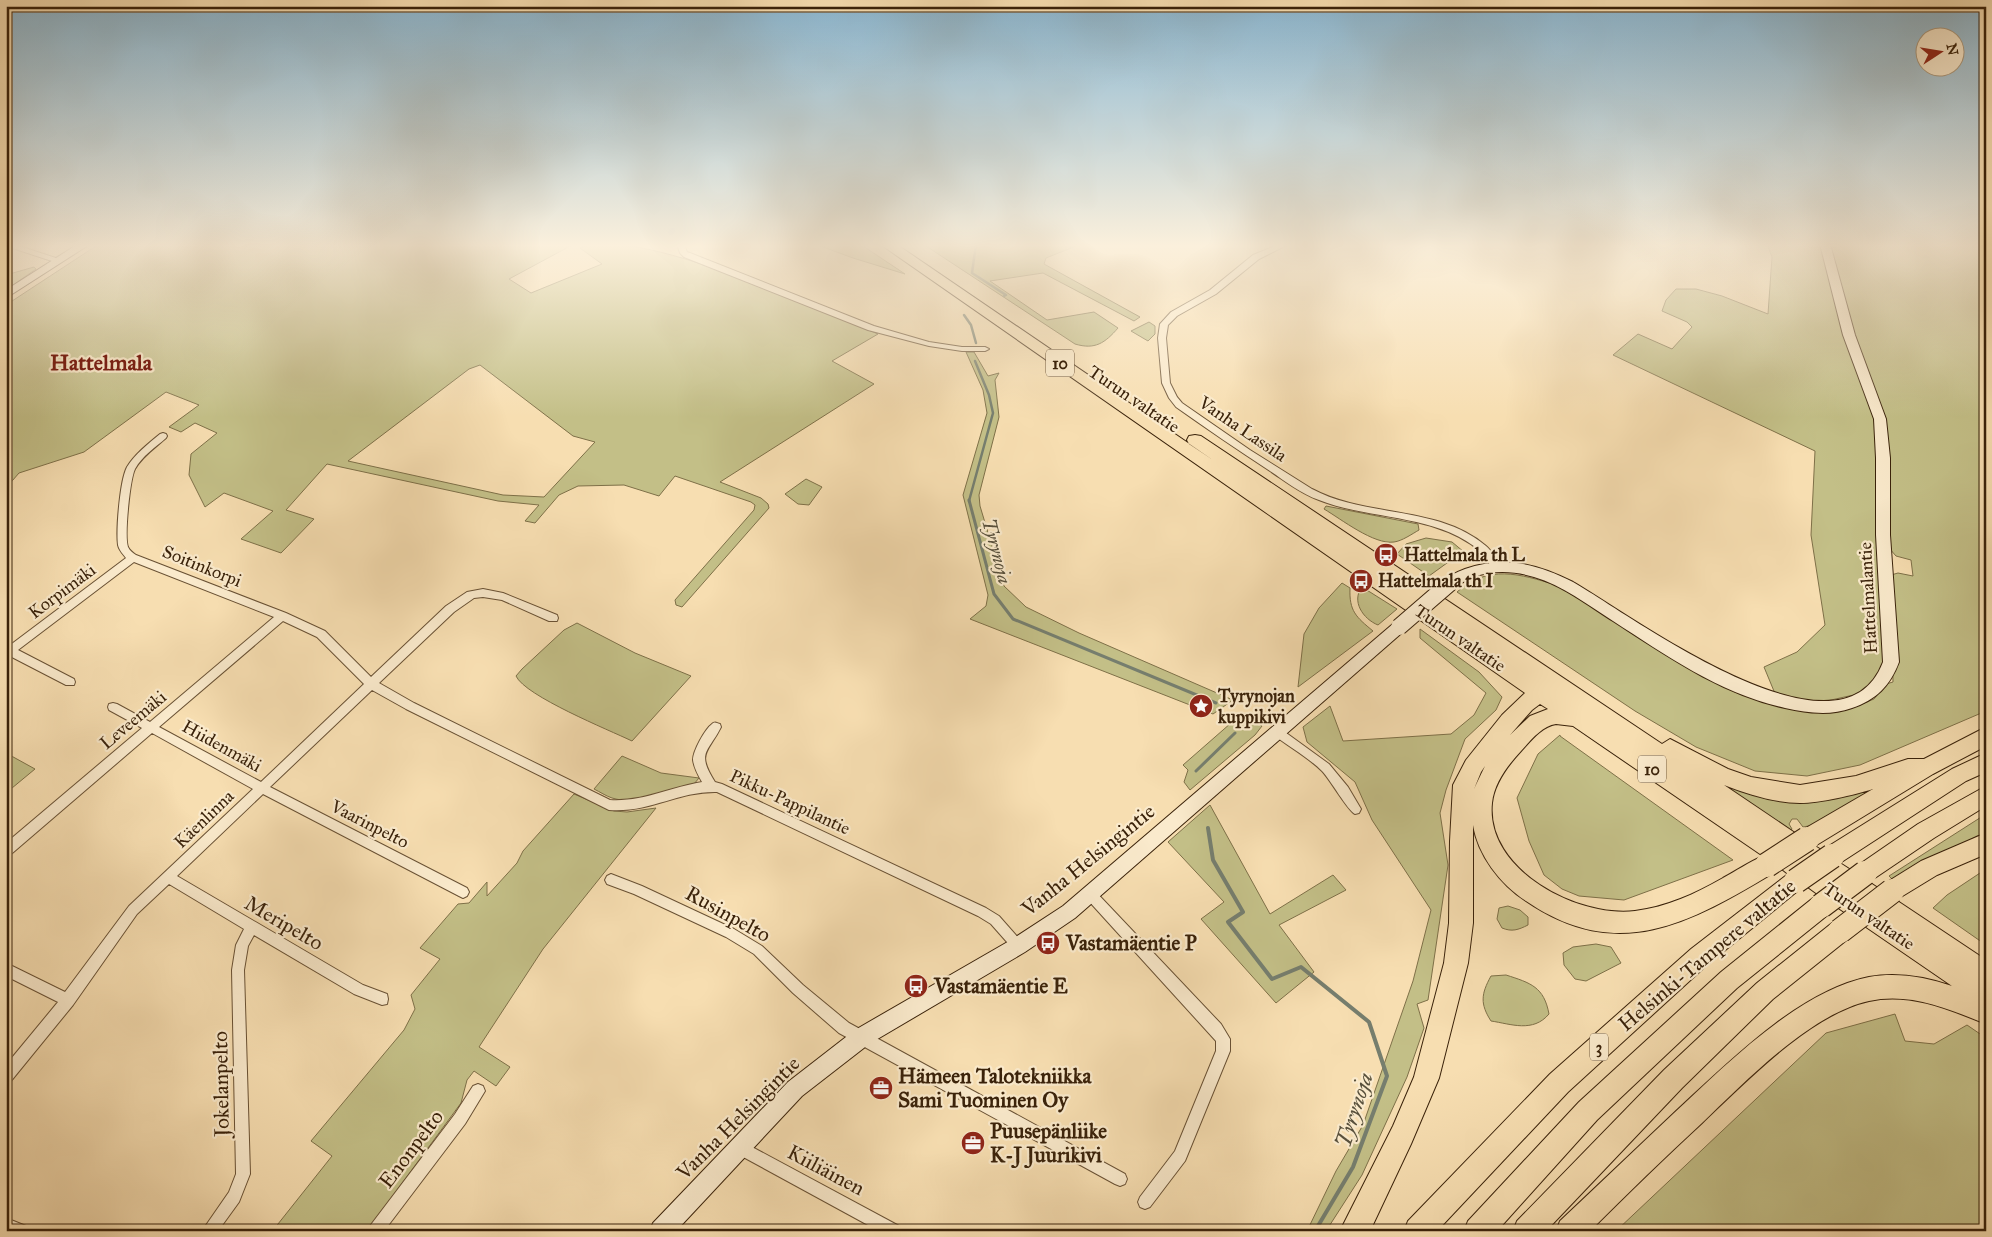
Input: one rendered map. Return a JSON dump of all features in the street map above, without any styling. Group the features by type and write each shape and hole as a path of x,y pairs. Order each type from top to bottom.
{"highway":[{"name":"Turun valtatie","path":"970,302 1490,659 1510,681 1532,699 1589,717 1986,974"},
{"name":"Turun valtatie","path":"989,302 1574,696 1589,717 1986,995"},
{"path":"1354,1231 1366,1211 1402,1135 1426,1078 1456,963 1461,923 1461,841 1464,785 1473,766 1490,744 1532,699 1557,691 1574,696"},
{"path":"1926,768 1908,768 1856,785 1827,791 1800,794 1774,791 1751,786 1721,775 1641,732 1589,717 1559,715 1545,717 1538,721 1506,752 1494,771 1484,794 1481,811 1484,832 1494,851 1509,872 1525,888 1544,902 1565,912 1585,918 1612,923 1638,921 1666,915 1718,894 1926,768 1986,736"},
{"name":"Helsinki-Tampere valtatie","path":"1418,1231 1559,1083 1699,957 1796,880 1959,775 1986,762"},
{"name":"Helsinki-Tampere valtatie","path":"1478,1231 1588,1111 1729,980 1865,872 1986,795"},
{"path":"1527,1231 1673,1079 1766,991 1892,891 1929,868 1986,844"},
{"path":"1570,1231 1768,1046 1822,1009 1866,990 1888,987 1925,990 1947,996 1986,1012"}],"street":[{"path":"805,302 854,322 929,344 962,349 985,349"},
{"name":"Vanha Lassila","path":"1196,302 1174,314 1164,324 1162,338 1166,382 1173,398 1179,405 1302,488 1335,502 1456,531 1480,545 1497,567"},
{"name":"Hattelmalantie","path":"1399,627 1450,583 1469,572 1497,567 1526,569 1560,582 1707,671 1749,692 1813,706 1846,704 1868,695 1881,683 1888,672 1891,651 1883,535 1880,419 1849,335 1840,302"},
{"name":"Soitinkorpi","path":"163,436 135,461 129,472 122,544 127,554 282,616 321,634 371,684"},
{"name":"Korpimäki","path":"8,650 133,558"},
{"name":"Käenlinna","path":"6,1076 68,1000 133,910 169,878 450,609 472,594 488,593 504,597 553,618"},
{"name":"Leveemäki","path":"6,851 282,616"},
{"name":"Vanha Helsingintie","path":"661,1231 795,1089 862,1037 1018,946 1069,912 1399,627"},
{"path":"8,650 70,682"},
{"name":"Pikku-Pappilantie","path":"371,684 410,706 609,805 640,805 711,786 718,787 982,912 995,920 1018,946"},
{"name":"Hiidenmäki","path":"113,707 262,788"},
{"path":"711,786 701,771 697,759 701,748 716,726"},
{"path":"1278,732 1325,767 1344,791 1355,809"},
{"name":"Vaarinpelto","path":"262,788 463,892"},
{"name":"Meripelto","path":"169,878 359,990 382,999"},
{"name":"Rusinpelto","path":"611,880 638,890 705,921 758,950 833,1020 891,1055 1120,1179"},
{"path":"1090,894 1216,1029 1223,1039 1223,1051 1180,1156 1145,1202"},
{"name":"Jokelanpelto","path":"209,1231 232,1202 240,1186 243,1174 238,970 242,945 252,928"},
{"path":"6,969 68,1000"},
{"name":"Enonpelto","path":"375,1231 460,1119 478,1091"},
{"name":"Kiiliäinen","path":"739,1147 894,1231"},
{"path":"6,1225 21,1231"}],"shaded area":[{"path":"11,302 802,302 878,334 832,361 874,384 720,482 761,498 768,504 769,508 682,607 676,605 675,600 754,510 755,505 675,476 659,496 624,485 578,486 559,495 535,523 525,521 539,505 498,501 327,464 286,510 314,519 281,553 241,539 273,511 224,493 205,507 189,475 191,454 217,433 195,423 181,432 169,427 199,405 166,392 84,452 19,473 6,488 6,305","holes":["480,365 573,436 595,442 544,497 503,495 348,461 469,369"]},
{"path":"1011,302 1020,302 1047,320 1094,312 1118,328 1109,338 1094,346 1075,344"},
{"path":"1097,302 1112,302 1140,317 1134,321"},
{"path":"1665,302 1737,302 1768,314 1769,302 1836,302 1875,417 1884,667 1868,688 1858,694 1822,702 1776,696 1764,667 1797,652 1825,625 1811,535 1815,451 1613,355 1638,334 1672,349 1692,327 1687,322 1662,311"},
{"path":"1844,302 1986,302 1986,711 1860,765 1807,776 1755,771 1696,747 1635,711 1457,592 1469,583 1492,575 1505,574 1530,578 1556,585 1735,692 1762,701 1852,708 1874,699 1886,684 1893,682 1891,575 1898,573 1913,576 1911,560 1896,556 1889,548 1887,440 1854,339"},
{"path":"1149,322 1155,326 1155,334 1148,341 1131,331"},
{"path":"966,352 974,352 988,376 999,373 995,380 999,417 979,495 980,506 1004,586 1026,607 1079,633 1233,700 1213,714 970,619 986,606 988,595 963,495 987,413 983,390"},
{"path":"806,479 822,487 809,505 798,504 785,494"},
{"path":"1326,506 1418,524 1419,530 1394,542 1377,540 1324,509"},
{"path":"1426,538 1452,542 1464,552 1465,558 1447,563 1429,576 1397,554 1406,544"},
{"path":"1342,583 1350,588 1352,608 1355,613 1373,631 1298,687 1304,634 1319,608"},
{"path":"1362,587 1397,609 1378,625 1373,622 1363,614 1358,604 1359,592"},
{"path":"577,623 635,653 691,676 632,741 551,702 535,693 516,676 564,630"},
{"path":"1420,629 1479,672 1502,697 1496,710 1465,739 1446,790 1440,813 1448,865 1428,1000 1417,1004 1424,1028 1407,1077 1362,1175 1326,1231 1307,1231 1336,1171 1363,1125 1413,981 1431,910 1372,820 1355,782 1307,742 1303,727 1330,706 1343,741 1451,734 1474,715 1486,693 1420,638"},
{"path":"1248,715 1262,726 1255,735 1190,790 1184,782 1188,770 1183,765 1239,716"},
{"path":"1560,735 1733,860 1624,900 1579,896 1562,889 1544,875 1529,841 1517,798 1538,754"},
{"path":"6,753 35,769 6,793"},
{"path":"622,756 661,773 699,778 694,784 643,799 622,800 612,798 594,789"},
{"path":"1694,767 1740,786 1869,786 1876,789 1819,824 1803,827 1797,819 1792,819 1789,824 1792,829 1789,833"},
{"path":"574,794 614,811 627,812 656,808 543,949 479,1047 510,1067 496,1086 474,1071 467,1080 461,1103 367,1231 276,1231 274,1229 332,1156 311,1141 404,1030 415,1009 411,995 440,959 420,948 458,904 469,903 487,882 487,896 517,863 523,851"},
{"path":"1210,805 1270,914 1333,875 1346,890 1279,925 1314,972 1276,1003 1201,919 1224,902 1168,842"},
{"path":"1986,814 1986,835 1977,836 1895,882 1889,876"},
{"path":"1986,869 1986,945 1933,908 1947,895"},
{"path":"1508,906 1520,910 1528,917 1528,925 1515,930 1502,928 1497,919 1499,908"},
{"path":"1596,944 1611,947 1621,963 1586,981 1575,979 1564,965 1563,953 1573,947"},
{"path":"1506,975 1535,987 1540,992 1547,1005 1549,1014 1543,1020 1536,1024 1521,1026 1491,1021 1485,1009 1483,999 1485,988 1491,976"},
{"path":"1895,1014 1905,1041 1934,1044 1967,1025 1986,1038 1986,1231 1616,1231 1826,1033"}],"waterway":[{"path":"964,315 971,325 976,343"},
{"name":"Tyrynoja","path":"969,501 993,413 989,395 975,361"},
{"name":"Tyrynoja","path":"969,501 994,594 1013,619 1216,703"},
{"path":"1196,771 1235,733"},
{"name":"Tyrynoja","path":"1208,828 1213,860 1243,912 1228,922 1272,979 1301,967 1369,1022 1387,1076 1353,1167 1315,1231"}],"place":[{"name":"Hattelmala th L","path":"1386,555"},
{"name":"Hattelmala th I","path":"1361,581"},
{"name":"Tyrynojan kuppikivi","path":"1201,706"},
{"name":"Vastamäentie P","path":"1048,943"},
{"name":"Vastamäentie E","path":"916,986"},
{"name":"Hämeen Talotekniikka Sami Tuominen Oy","path":"881,1088"},
{"name":"Puusepänliike K-J Juurikivi","path":"973,1143"}],"district":[{"name":"Hattelmala","path":"101,362"}]}
